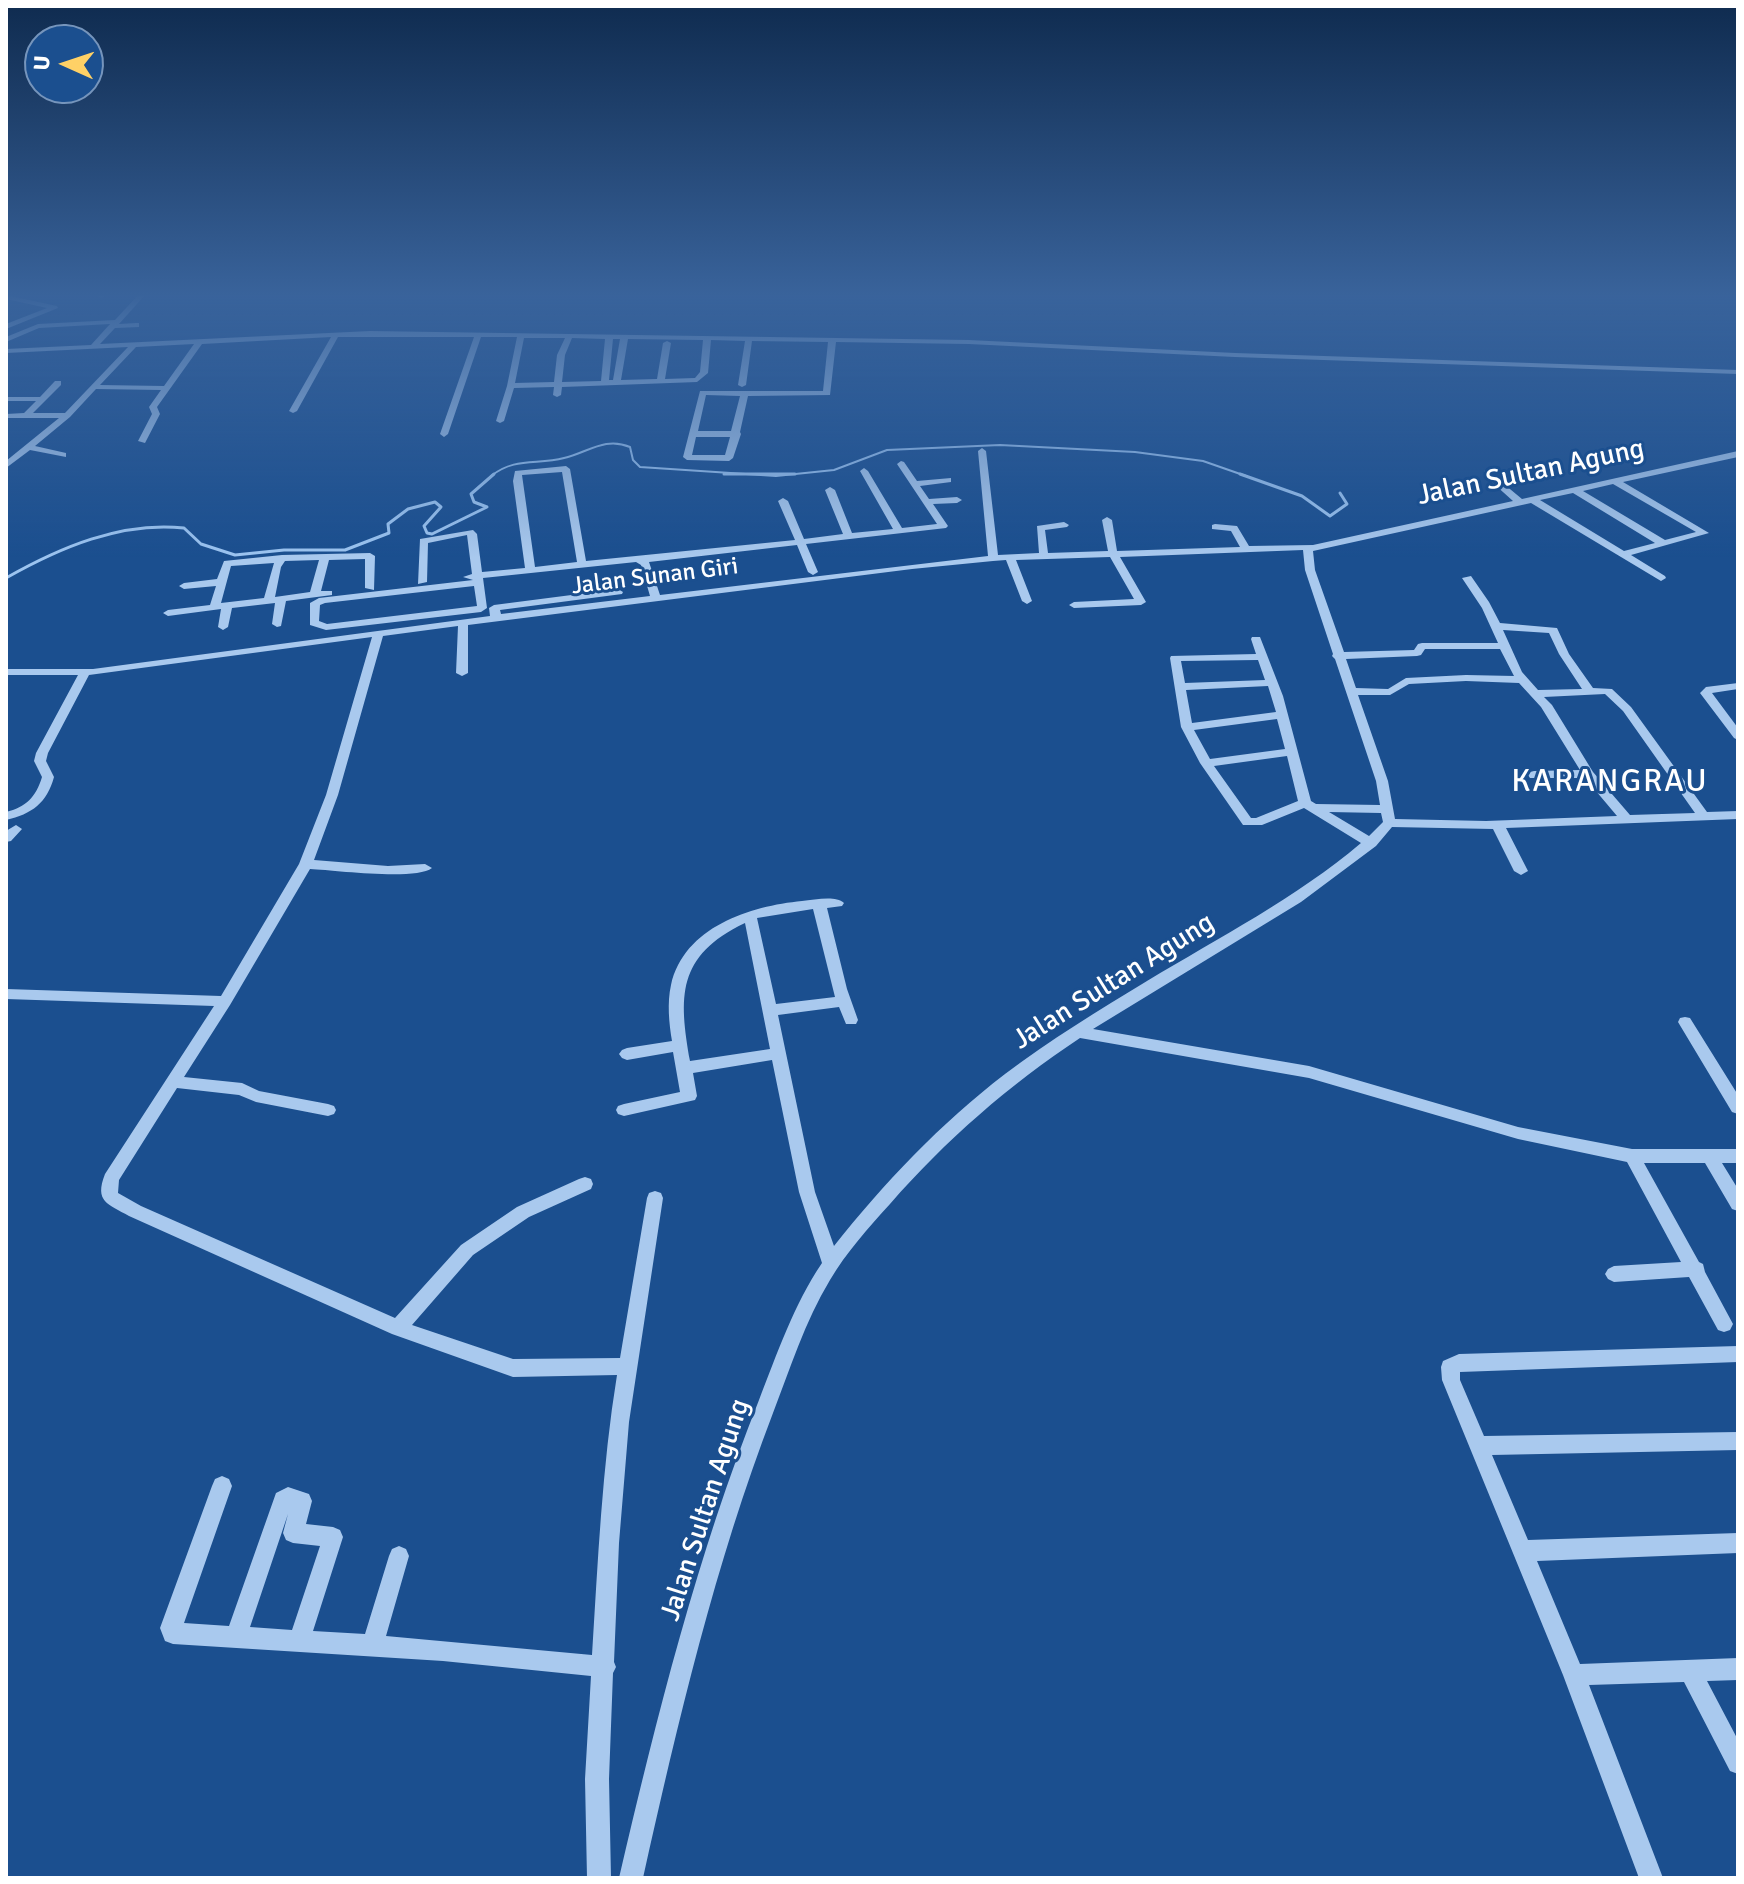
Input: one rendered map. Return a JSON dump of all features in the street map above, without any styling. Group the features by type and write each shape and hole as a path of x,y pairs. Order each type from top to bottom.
{"street":[{"path":"6,465 67,415 99,382"},
{"path":"142,441 156,414 153,407 170,382"},
{"path":"293,411 309,382"},
{"path":"444,434 462,382"},
{"path":"500,421 512,382"},
{"path":"511,386 621,382"},
{"path":"744,382 743,389 737,434 732,454 722,458 687,457 703,393 743,389 827,393 828,382"},
{"path":"26,416 58,383"},
{"path":"557,384 557,395"},
{"path":"94,387 166,388"},
{"path":"6,399 42,399"},
{"path":"6,416 67,415"},
{"path":"692,434 737,434"},
{"path":"28,447 63,455"},
{"path":"982,451 993,558"},
{"name":"Jalan Sultan Agung","path":"1310,547 1738,454"},
{"path":"422,582 423,541 462,532 472,534 477,579 481,609 326,627 314,623 315,603 323,600 477,579 530,570 943,526 901,464"},
{"path":"530,570 517,481 518,473 523,472 566,469 582,564"},
{"path":"864,471 898,529"},
{"path":"1487,473 1527,502 1661,578"},
{"path":"915,484 948,480"},
{"path":"1616,482 1704,533 1623,554"},
{"path":"830,490 848,535"},
{"path":"1576,491 1664,544"},
{"path":"927,502 957,500"},
{"path":"783,501 813,572"},
{"path":"1074,605 1141,602 1113,553 1107,520"},
{"path":"1044,556 1040,528 1064,525"},
{"path":"1215,527 1234,528 1246,549"},
{"path":"1310,547 1307,553 1310,570 1337,656 1353,691 1389,816"},
{"name":"Jalan Sunan Giri","path":"6,672 85,672 496,618 655,592 993,558 1310,547"},
{"path":"223,627 220,582 227,563 370,556 370,588"},
{"path":"315,594 325,557"},
{"path":"1010,557 1027,601"},
{"path":"277,624 278,560"},
{"path":"642,560 655,592"},
{"path":"1467,578 1523,680 1546,705 1588,774 1626,819"},
{"path":"170,629 172,612 422,582 477,579"},
{"path":"184,586 220,582"},
{"path":"462,673 463,622"},
{"path":"1496,626 1553,630 1564,654 1588,689"},
{"path":"378,633 332,795 306,864 225,1001 111,1179 109,1196 135,1211 398,1328 513,1368 628,1366"},
{"path":"1256,639 1282,715 1289,752 1310,806 1371,843"},
{"path":"1337,656 1417,653 1420,647 1427,645 1503,646"},
{"path":"1262,657 1177,657 1187,727 1206,763 1247,822 1258,822 1310,806 1497,824 1738,815"},
{"path":"6,816 24,812 39,799 48,777 40,761 42,753 85,672"},
{"path":"1353,691 1390,692 1399,689 1406,681 1466,678 1523,680"},
{"path":"1180,687 1271,683"},
{"path":"1738,686 1707,691 1738,736"},
{"path":"1535,694 1588,689 1608,691 1620,701 1703,815"},
{"path":"1722,716 1738,714"},
{"path":"1187,727 1282,715"},
{"path":"1206,763 1289,752"},
{"path":"1534,775 1588,774"},
{"name":"Jalan Sultan Agung","path":"631,1878 662,1744 719,1544 760,1418 831,1263 895,1189 983,1100 1122,1002 1278,910 1371,843 1389,816"},
{"path":"1497,824 1521,871"},
{"path":"306,864 388,870 425,868"},
{"path":"624,1110 689,1096 676,995 682,972 691,955 714,934 750,915 837,903"},
{"path":"819,904 851,1020"},
{"path":"750,915 807,1192 831,1263"},
{"path":"6,994 225,1001"},
{"path":"771,1010 845,1001"},
{"path":"1685,1022 1738,1108"},
{"path":"1078,1032 1309,1072 1518,1133 1632,1156 1738,1156"},
{"path":"627,1054 682,1045"},
{"path":"685,1068 778,1053"},
{"path":"174,1082 242,1089 256,1096 328,1110"},
{"path":"1632,1156 1697,1269 1724,1324"},
{"path":"1710,1157 1738,1204"},
{"path":"398,1328 467,1250 523,1212 585,1184"},
{"path":"599,1878 597,1779 609,1543 619,1422 655,1198"},
{"path":"1614,1274 1697,1269"},
{"path":"1651,1878 1574,1675 1449,1374 1453,1364 1735,1359"},
{"path":"1480,1446 1738,1441"},
{"path":"222,1486 171,1628 173,1633 372,1646 605,1667"},
{"path":"235,1638 283,1500 288,1497 302,1501 293,1533 333,1539 299,1642"},
{"path":"1521,1551 1738,1543"},
{"path":"372,1646 399,1556"},
{"path":"1574,1675 1738,1669"},
{"path":"1690,1671 1738,1763"}],"waterway":[{"path":"494,474 509,466 564,458 612,443 630,447 633,460 640,467 746,474"},
{"path":"746,474 776,476 834,470 887,450 1000,445 1135,452 1203,461 1246,476"},
{"path":"6,578 69,547 137,529 184,528 201,544 235,555 284,550 345,550 389,533 388,524 408,509 435,502 441,507 424,526 427,533 432,534 487,507 474,502 471,494 494,474"},
{"path":"724,474 746,474"},
{"path":"746,474 795,474"},
{"path":"1240,474 1302,496 1330,516 1347,504 1340,493"}],"district":[{"name":"KARANGRAU","path":"1610,783"}]}
